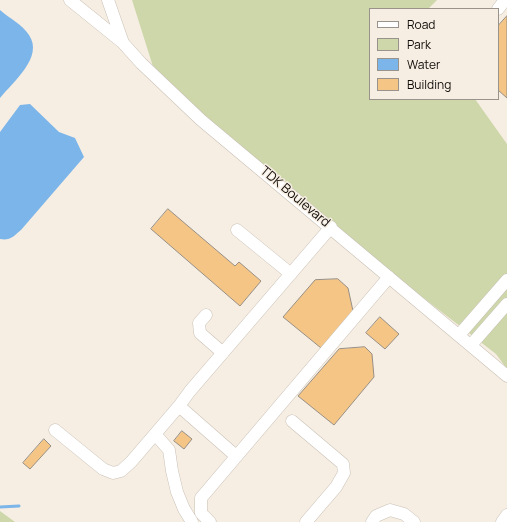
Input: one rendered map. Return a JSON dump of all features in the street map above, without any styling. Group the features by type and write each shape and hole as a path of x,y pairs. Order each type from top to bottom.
{"street":[{"path":"70,0 123,43"},
{"name":"TDK Boulevard","path":"108,0 123,43 141,63 202,120 507,376"},
{"path":"499,8 505,0"},
{"path":"55,430 103,469 114,473 121,471 131,462 331,228"},
{"path":"237,230 291,274"},
{"path":"210,522 201,513 201,498 389,276"},
{"path":"459,335 507,280"},
{"path":"471,345 507,304"},
{"path":"206,315 199,323 200,333 223,353"},
{"path":"179,406 236,456"},
{"path":"292,421 343,464 344,473 336,487 306,522"},
{"path":"155,434 169,450 177,492 184,509 192,522"},
{"path":"372,522 376,516 390,510 404,514 414,522"},
{"path":"502,522 507,516"}],"green space":[{"path":"132,0 437,0 429,8 369,8 369,100 476,100 507,144 507,369 496,354 338,232 155,73"},
{"path":"0,511 15,522 0,522"}],"water":[{"path":"0,10 26,31 33,43 33,52 25,69 0,98"},
{"path":"30,104 59,132 75,138 84,157 21,230 9,239 0,239 0,132 20,105"}],"building":[{"path":"507,16 507,98 499,91 499,25"},
{"path":"168,209 235,266 239,262 261,281 240,306 151,229"},
{"path":"338,279 348,288 353,311 321,348 283,317 315,280"},
{"path":"380,317 399,334 385,349 366,333"},
{"path":"365,347 372,354 374,377 334,425 298,396 339,349"},
{"path":"182,431 192,439 184,449 174,441"},
{"path":"44,439 51,446 30,469 23,463"}],"waterway":[{"path":"0,507 19,506"}]}
